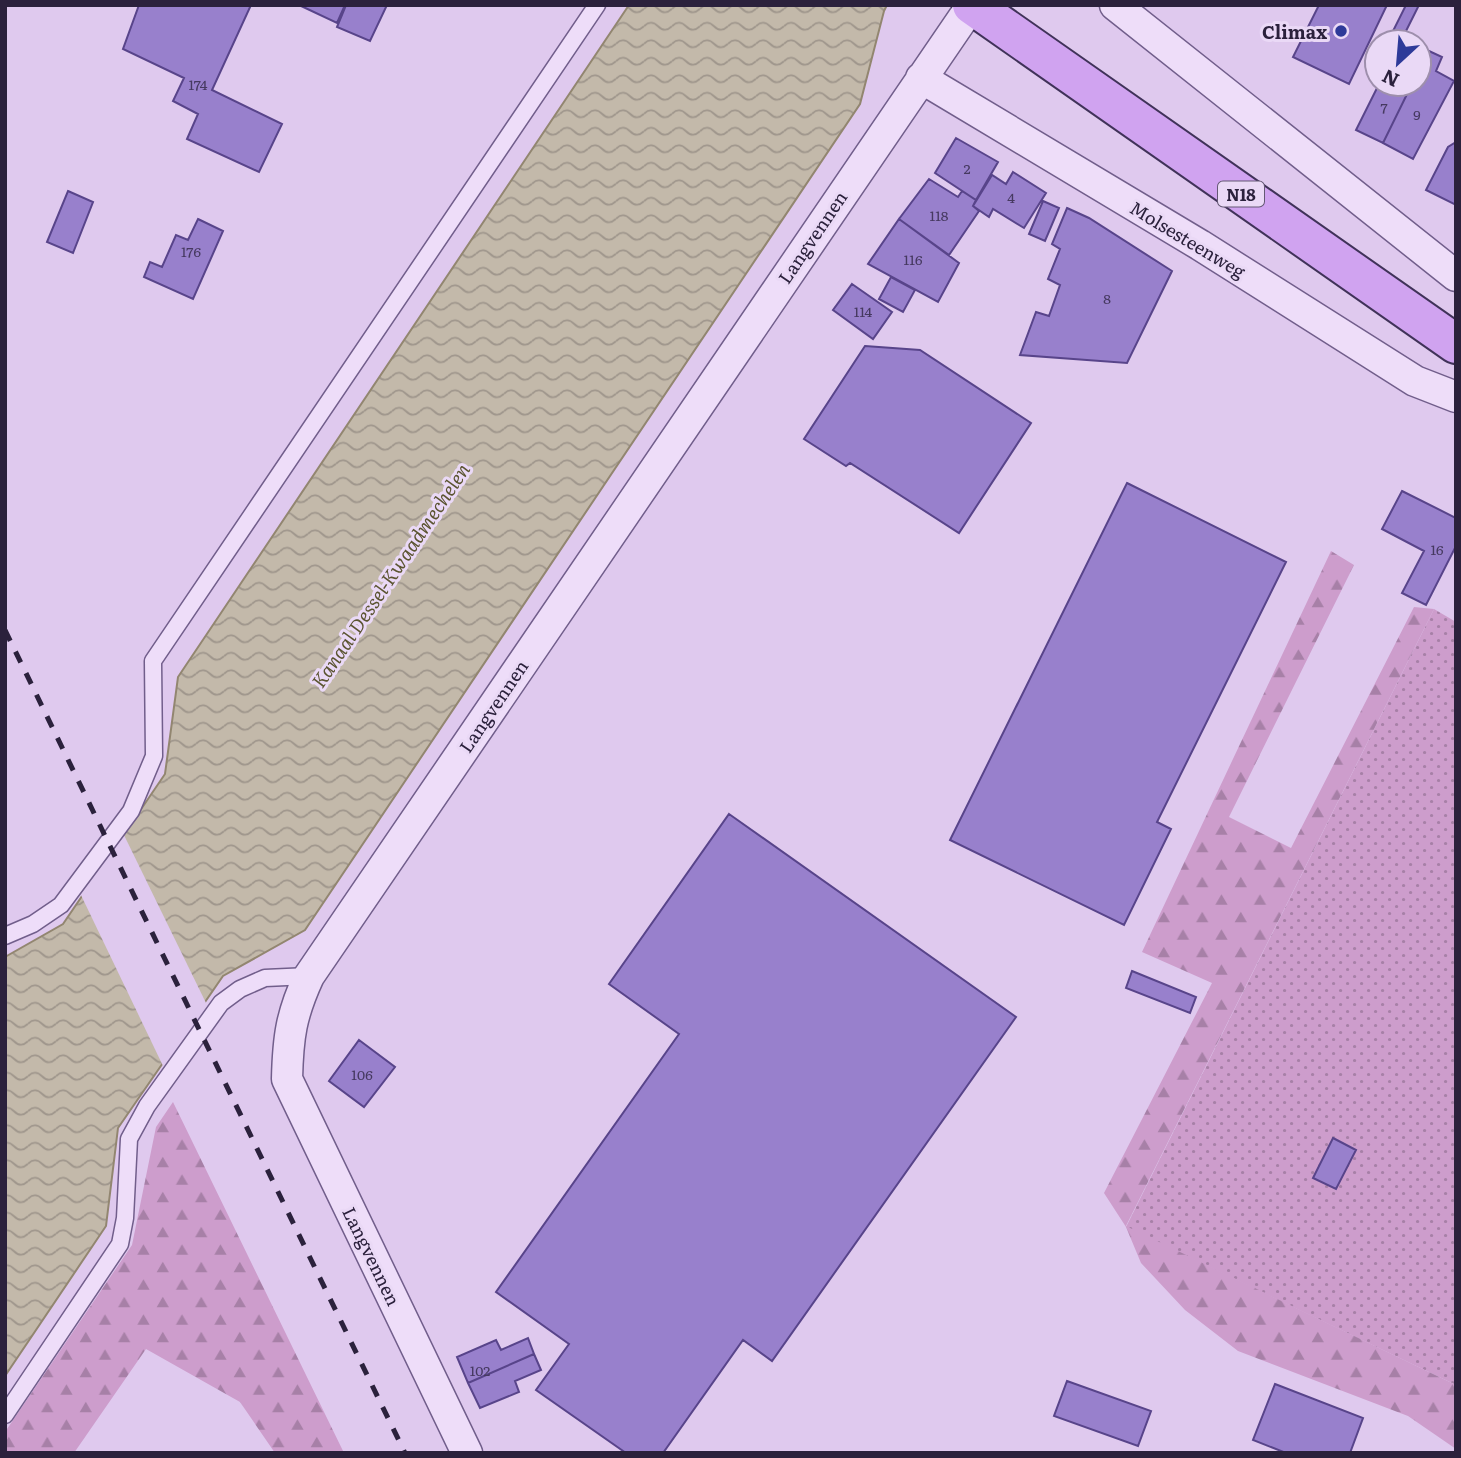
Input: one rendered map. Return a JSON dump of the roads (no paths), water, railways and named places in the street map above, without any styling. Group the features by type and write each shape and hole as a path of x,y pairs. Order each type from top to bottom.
{"main road":[{"name":"N18","path":"972,5 1456,344"}],"street":[{"name":"Langvennen","path":"467,1453 287,1079 288,1038 298,1000 309,976 972,5"},
{"path":"1115,5 1456,276"},
{"name":"Molsesteenweg","path":"921,78 1200,244 1415,381 1456,397"}],"lane":[{"path":"5,936 33,925 61,905 131,811 154,756 153,661 597,5"},
{"path":"5,1415 120,1244 125,1218 129,1139 147,1106 220,1003 240,989 265,978 309,976"}],"water":[{"name":"Kanaal Dessel-Kwaadmechelen","path":"629,5 887,5 860,104 305,930 223,976 118,1128 106,1226 5,1376 5,957 63,924 165,774 178,677"}],"railway":[{"path":"5,630 405,1453"}],"place":[{"name":"Climax","path":"1341,31"}]}
